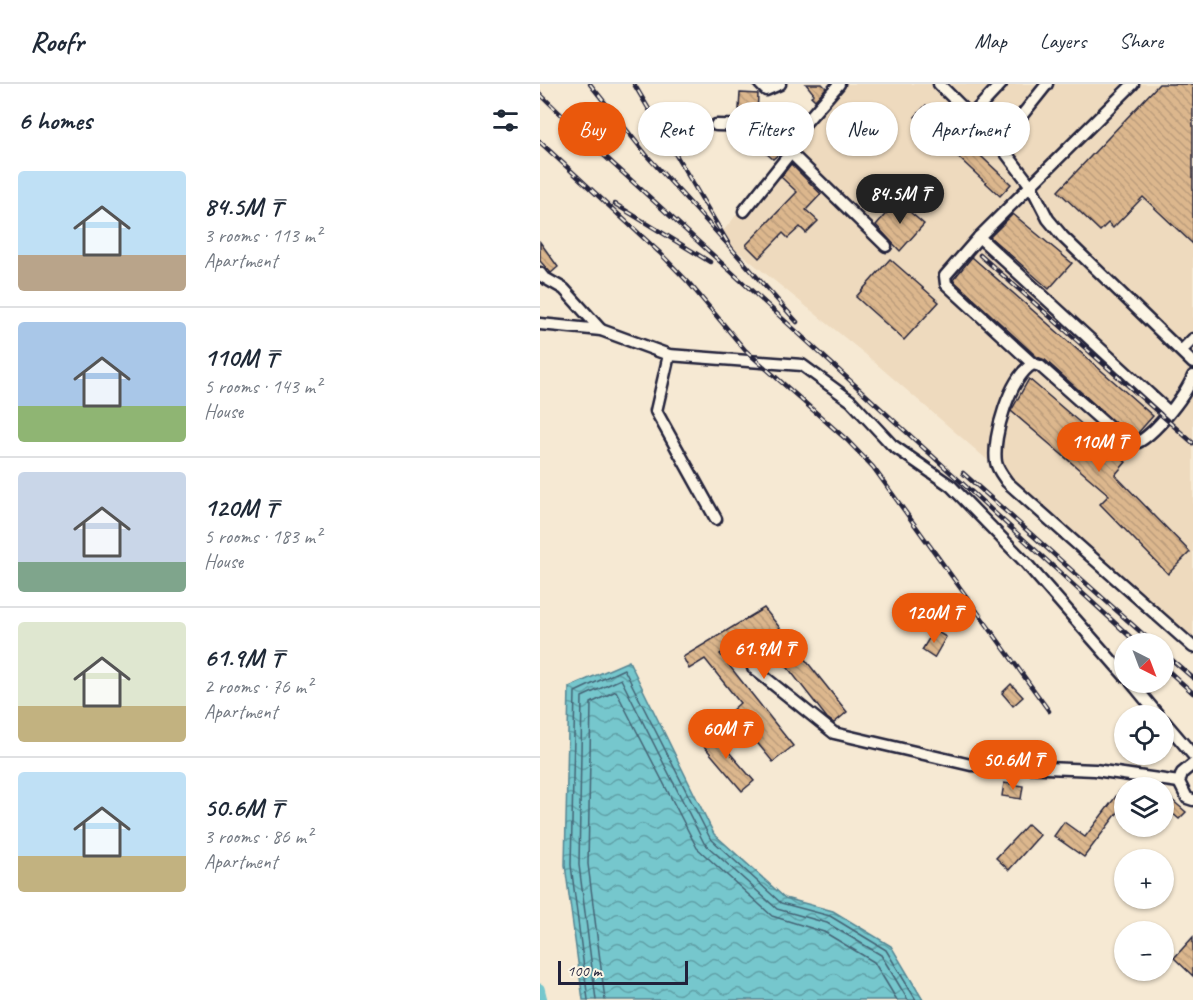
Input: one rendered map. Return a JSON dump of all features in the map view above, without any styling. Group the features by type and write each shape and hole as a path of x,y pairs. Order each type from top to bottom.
{"street":[{"path":"760,84 766,90 780,84"},
{"path":"814,115 838,84"},
{"path":"939,84 956,102"},
{"path":"984,102 1001,84"},
{"path":"1030,105 1047,84"},
{"path":"1133,84 979,237 944,281 1033,364 1040,366 1130,445 1146,438 1169,412 1193,376"},
{"path":"716,125 726,125"},
{"path":"744,211 783,156"},
{"path":"795,156 886,246"},
{"path":"1008,156 1031,186 1048,219 1063,237 1193,363"},
{"path":"979,237 1169,412"},
{"path":"540,273 564,289 601,330"},
{"path":"540,324 601,330 669,355 802,365 851,401 892,445 951,486 1025,562 1114,663"},
{"path":"1182,350 1193,339"},
{"path":"669,355 656,411 716,519"},
{"path":"1033,364 1018,380 1004,407 996,455 1001,473 1193,647"},
{"path":"753,668 834,733 971,765 1095,770 1179,783"},
{"path":"1140,693 1150,705"},
{"path":"1174,733 1193,755"},
{"path":"1193,764 1182,773 1179,783 1187,798 1193,800"}],"shaded area":[{"path":"844,84 1193,84 1193,638 865,354 719,236 785,156 814,156 814,120 826,106 826,156 898,156 898,102 829,102"}],"water":[{"path":"629,661 714,834 785,898 833,911 891,946 923,1000 583,1000 565,865 569,687"}],"building":[{"path":"806,84 822,84 826,88 815,100 811,96 814,94"},
{"path":"1159,84 1193,84 1193,244 1143,197 1113,228 1108,223 1100,231 1058,191"},
{"path":"740,93 758,94 758,102 739,102"},
{"path":"957,156 981,156 1011,184 1000,196"},
{"path":"791,164 821,194 806,210 818,221 806,233 800,227 788,238 783,233 759,258 746,245 797,192 781,177"},
{"path":"897,201 924,224 900,251 876,225"},
{"path":"1013,214 1072,263 1049,289 990,237"},
{"path":"540,242 558,267 551,273 540,261"},
{"path":"972,257 1153,416 1137,434 1131,437 1045,360 1037,357 953,280"},
{"path":"890,259 939,302 904,340 856,297"},
{"path":"1029,379 1126,462 1115,475 1190,552 1168,574 1100,504 1109,495 1011,411"},
{"path":"764,608 847,712 834,723 827,718 760,632 720,654 793,746 773,762 731,711 740,703 705,659 689,669 683,657"},
{"path":"934,630 946,637 934,658 922,650"},
{"path":"1011,684 1023,697 1013,706 1002,693"},
{"path":"709,729 754,781 742,791 698,739"},
{"path":"1004,783 1023,786 1021,799 1002,796"},
{"path":"1114,799 1114,817 1084,857 1054,836 1064,822 1085,837"},
{"path":"1174,802 1186,812 1179,819 1174,815"},
{"path":"1028,824 1040,835 1009,870 996,858"},
{"path":"1193,937 1193,976 1174,958"}],"waterway":[{"path":"540,988 543,1000"}],"railway":[{"path":"590,84 648,157 731,248 634,84"},
{"path":"540,94 597,149 1126,633"},
{"path":"540,142 660,253 689,283 745,350 847,440 873,467 1049,711"},
{"path":"615,204 710,262"},
{"path":"731,248 797,322"},
{"path":"980,255 1193,443"},
{"path":"963,473 1142,633"},
{"path":"1174,662 1193,678"},
{"path":"1174,676 1193,693"}]}
